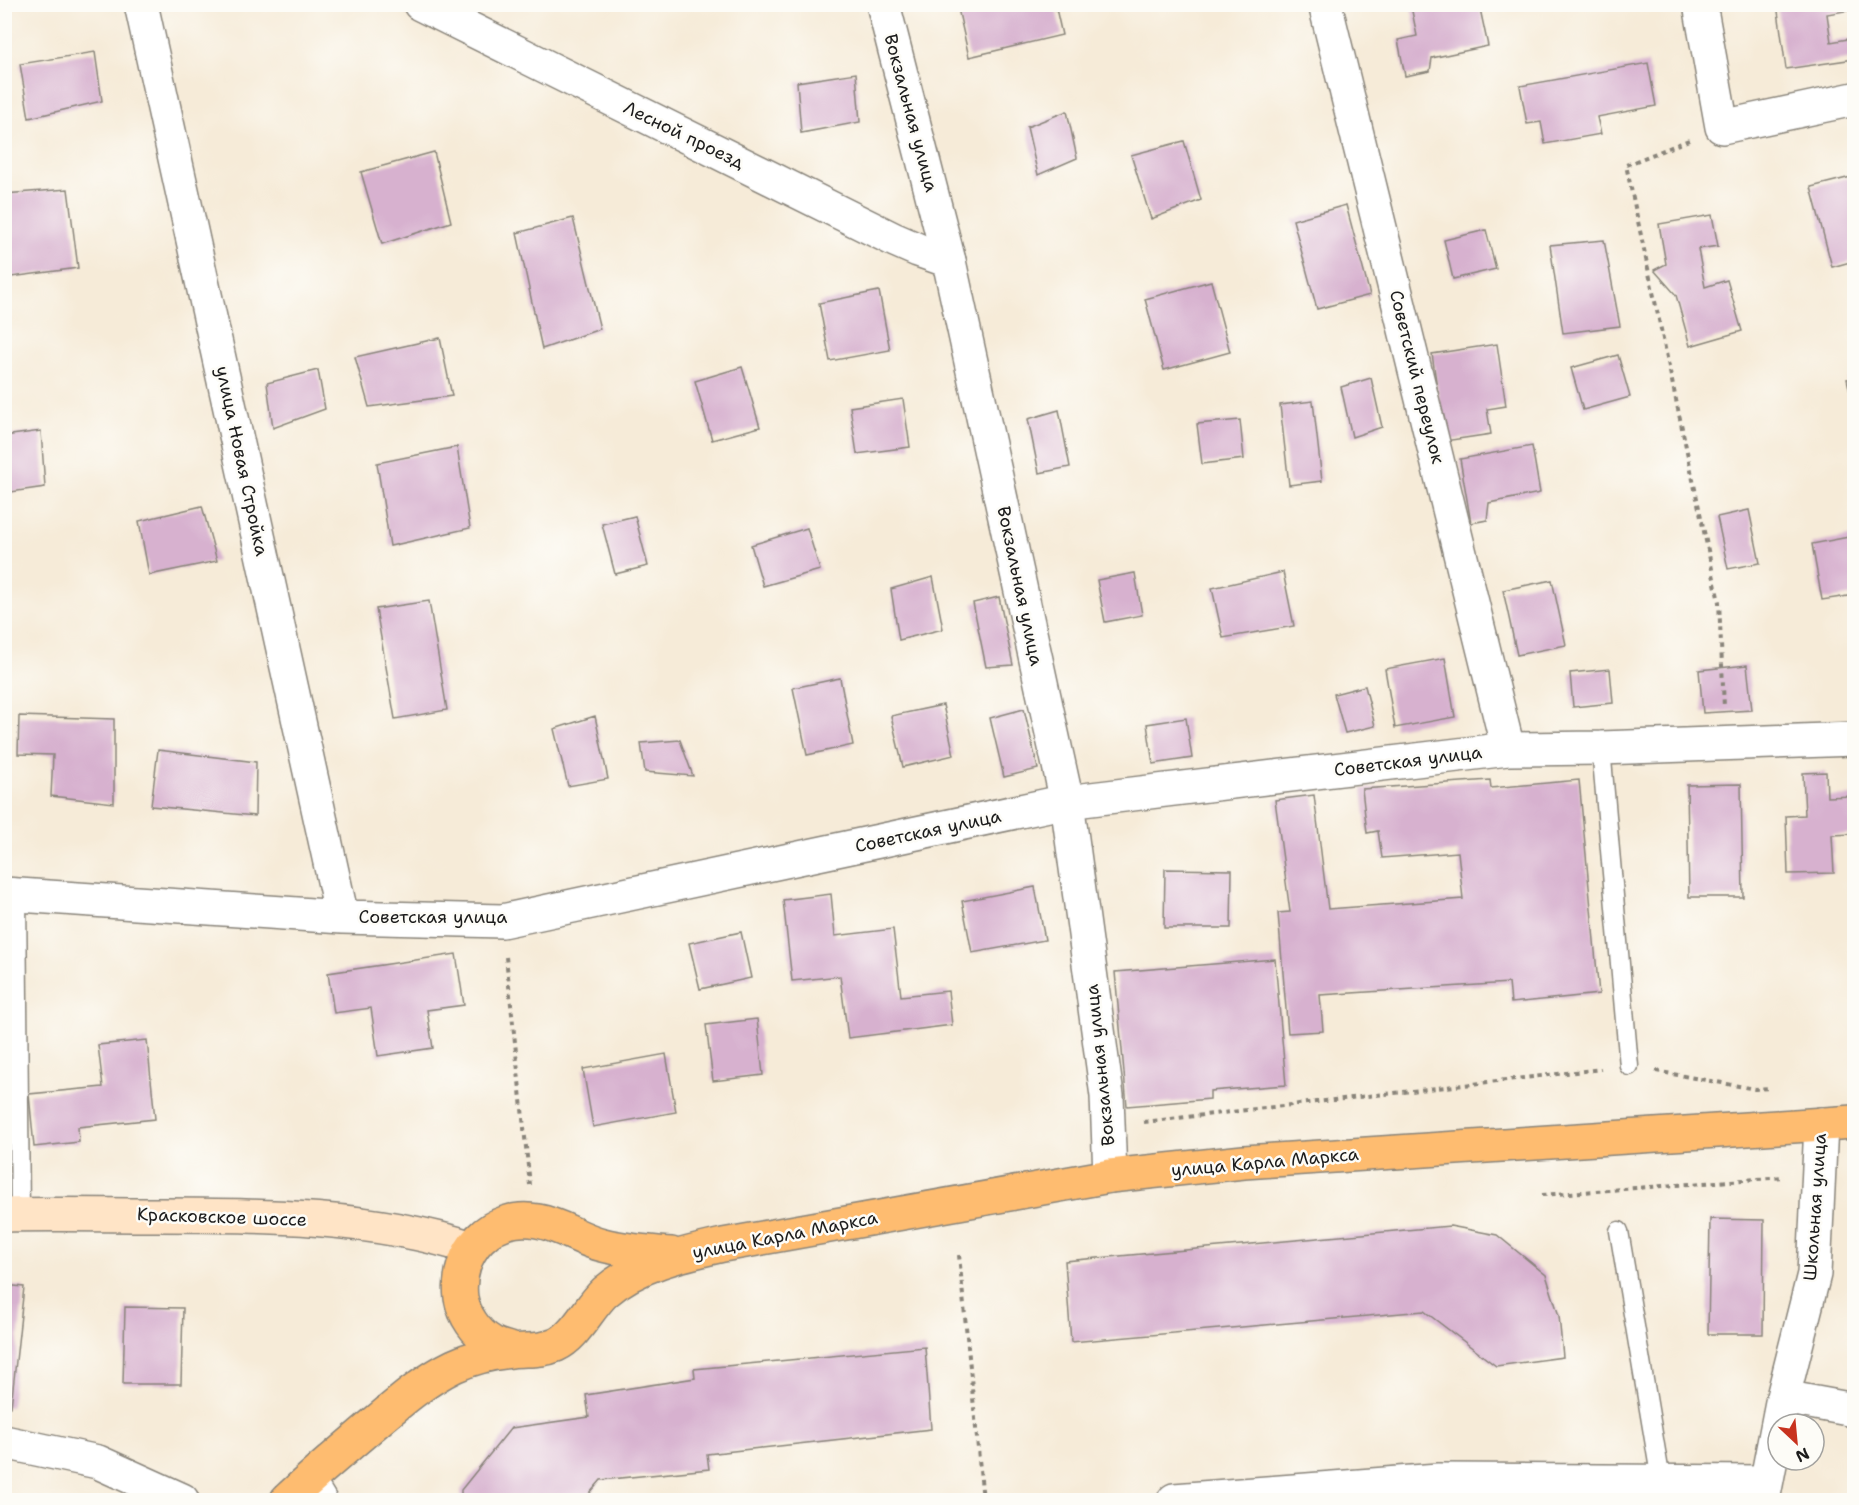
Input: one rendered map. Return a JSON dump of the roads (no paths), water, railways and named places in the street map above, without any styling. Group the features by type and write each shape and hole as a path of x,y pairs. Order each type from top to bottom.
{"main road":[{"name":"улица Карла Маркса","path":"287,1500 321,1488 392,1409 419,1388 454,1366 482,1356 513,1350 536,1351 558,1344 576,1330 588,1310 607,1290 640,1270 682,1254 1110,1176 1256,1161 1854,1122"},
{"name":"Красковское шоссе","path":"12,1215 268,1215 400,1229 472,1248"},
{"name":"улица Карла Маркса","path":"513,1350 491,1342 473,1327 462,1307 459,1284 464,1261 476,1241 494,1227 516,1220 539,1221 593,1243 624,1251 682,1254"},
{"name":"улица Карла Маркса","path":"561,1229 578,1244 589,1264 592,1287 588,1310"},
{"name":"улица Карла Маркса","path":"419,1388 444,1356 456,1330 462,1307"}],"street":[{"name":"улица Новая Стройка","path":"141,4 342,917"},
{"name":"Лесной проезд","path":"420,4 895,240 949,261"},
{"name":"Вокзальная улица","path":"883,4 949,261 1067,802 1107,1096 1110,1176"},
{"name":"Советский переулок","path":"1325,4 1508,748"},
{"path":"1700,4 1722,127 1854,99"},
{"name":"Советская улица","path":"11,894 342,917 502,921 1067,802 1508,748 1601,748 1854,739"},
{"name":"Школьная улица","path":"1764,1491 1783,1397 1814,1274 1821,1124"},
{"path":"1783,1397 1854,1410"},
{"path":"4,1442 98,1462 182,1500"},
{"path":"1188,1500 1660,1481 1764,1491"}],"lane":[{"path":"1601,748 1629,1066"},
{"path":"11,894 12,1215"},
{"path":"1619,1231 1660,1481"}]}
